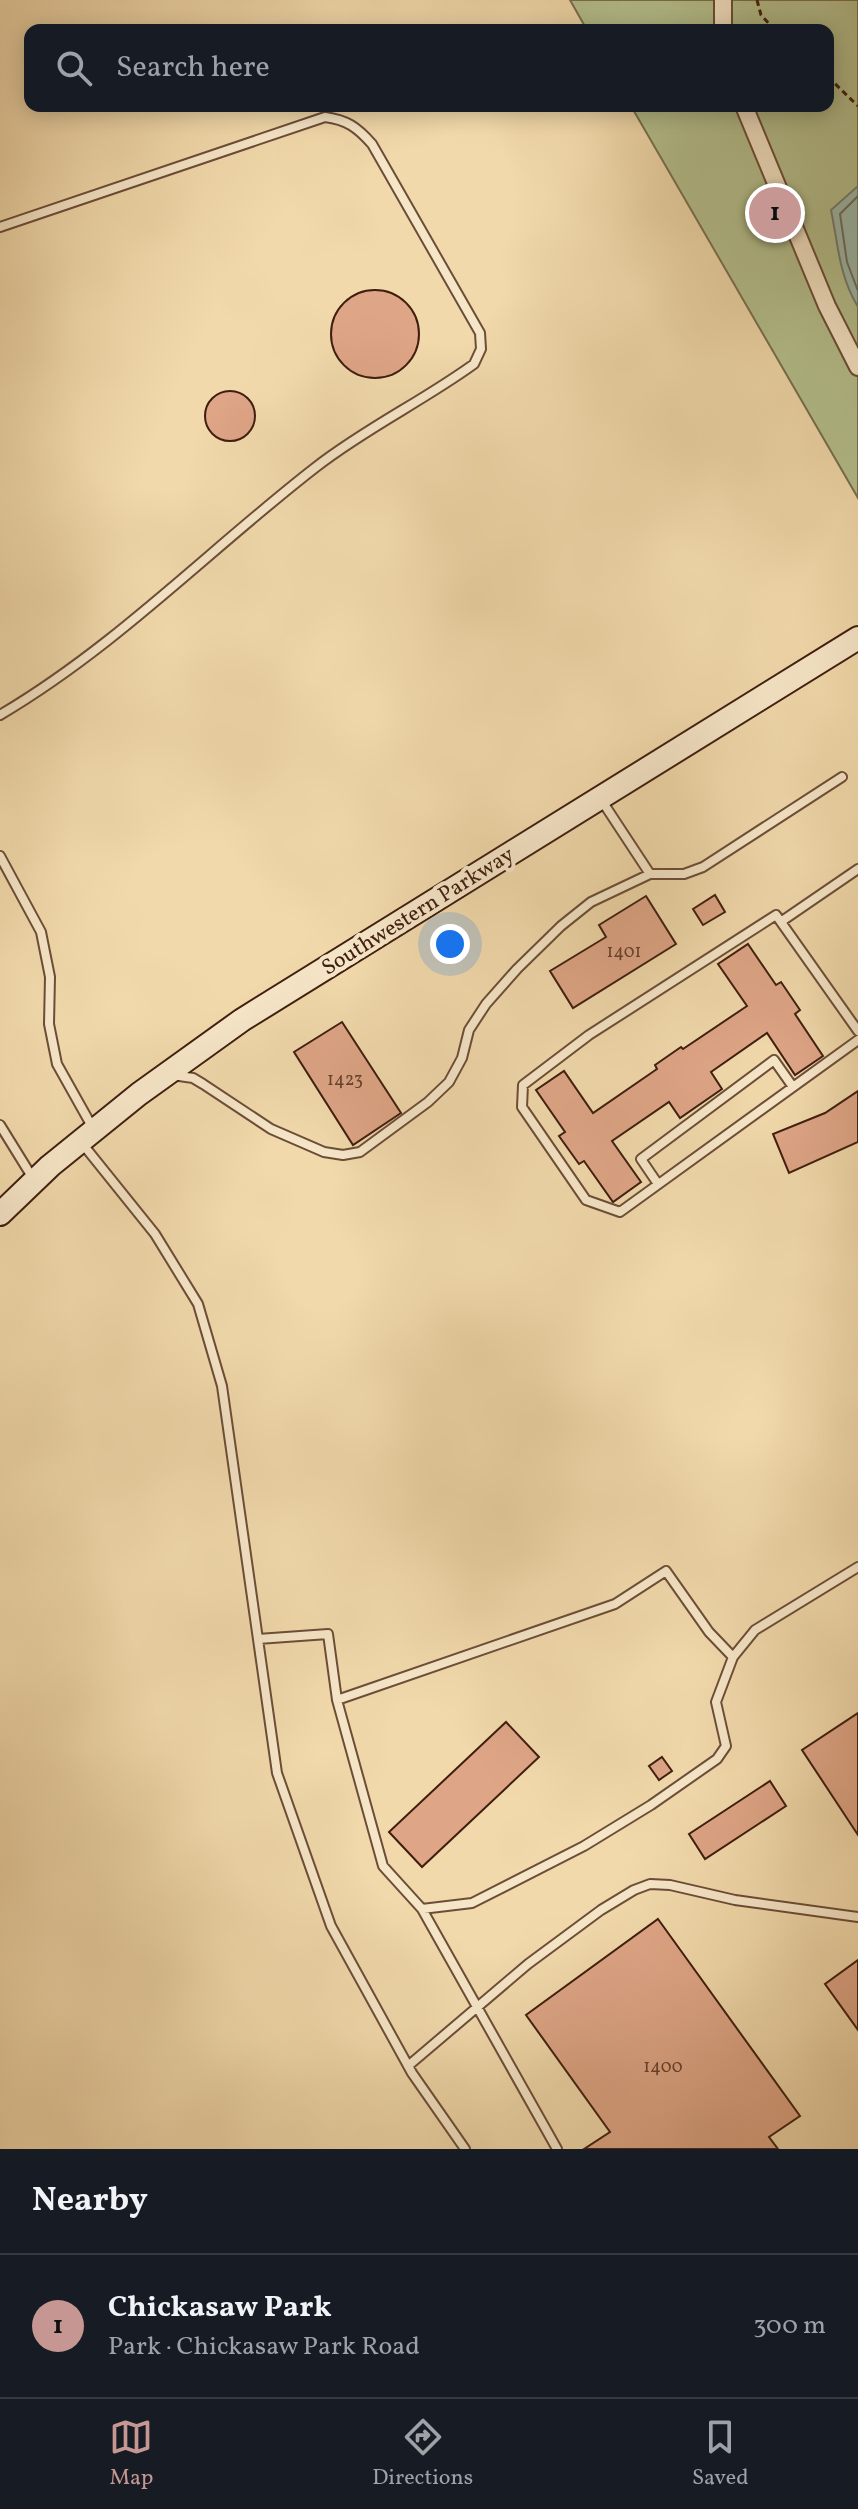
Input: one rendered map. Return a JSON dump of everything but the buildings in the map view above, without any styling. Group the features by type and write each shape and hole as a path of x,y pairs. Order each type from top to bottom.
{"street":[{"path":"723,0 723,24"},
{"path":"746,112 827,306 858,367"},
{"name":"Southwestern Parkway","path":"0,1214 87,1136 242,1020 857,640"}],"lane":[{"path":"0,227 325,117 345,120 359,129 372,144 480,333 481,349 474,364 319,465 92,654 0,715"},
{"path":"167,1075 193,1078 271,1129 324,1152 343,1155 360,1152 428,1102 449,1082 462,1058 469,1030 486,1004 561,926 591,902 650,874 684,874 703,867 842,777"},
{"path":"599,797 650,874"},
{"path":"0,856 41,932 50,977 49,1024 57,1064 87,1136 155,1234 198,1304 222,1386 277,1773 331,1926 408,2066 465,2149"},
{"path":"782,921 858,869"},
{"path":"858,1031 776,915 589,1035 523,1085 522,1107 586,1200 620,1212 858,1040"},
{"path":"658,1184 641,1159 774,1060 793,1087"},
{"path":"0,1125 35,1181"},
{"path":"422,1909 472,1903 584,1846 717,1759 726,1746 716,1702 733,1657 755,1630 858,1567"},
{"path":"337,1700 615,1604 666,1571 709,1632 733,1657"},
{"path":"258,1639 328,1634 337,1700 383,1866 422,1909 557,2149"},
{"path":"408,2066 528,1964 601,1910 650,1884 670,1885 735,1900 858,1917"}],"path":[{"path":"757,0 761,15 769,24"},
{"path":"834,83 858,106"}],"green space":[{"path":"570,0 858,0 858,498 634,112 834,112 834,24 584,24"}],"water":[{"path":"858,186 858,307 843,272 831,210"}],"place":[{"name":"Chickasaw Park","path":"775,213"}]}
